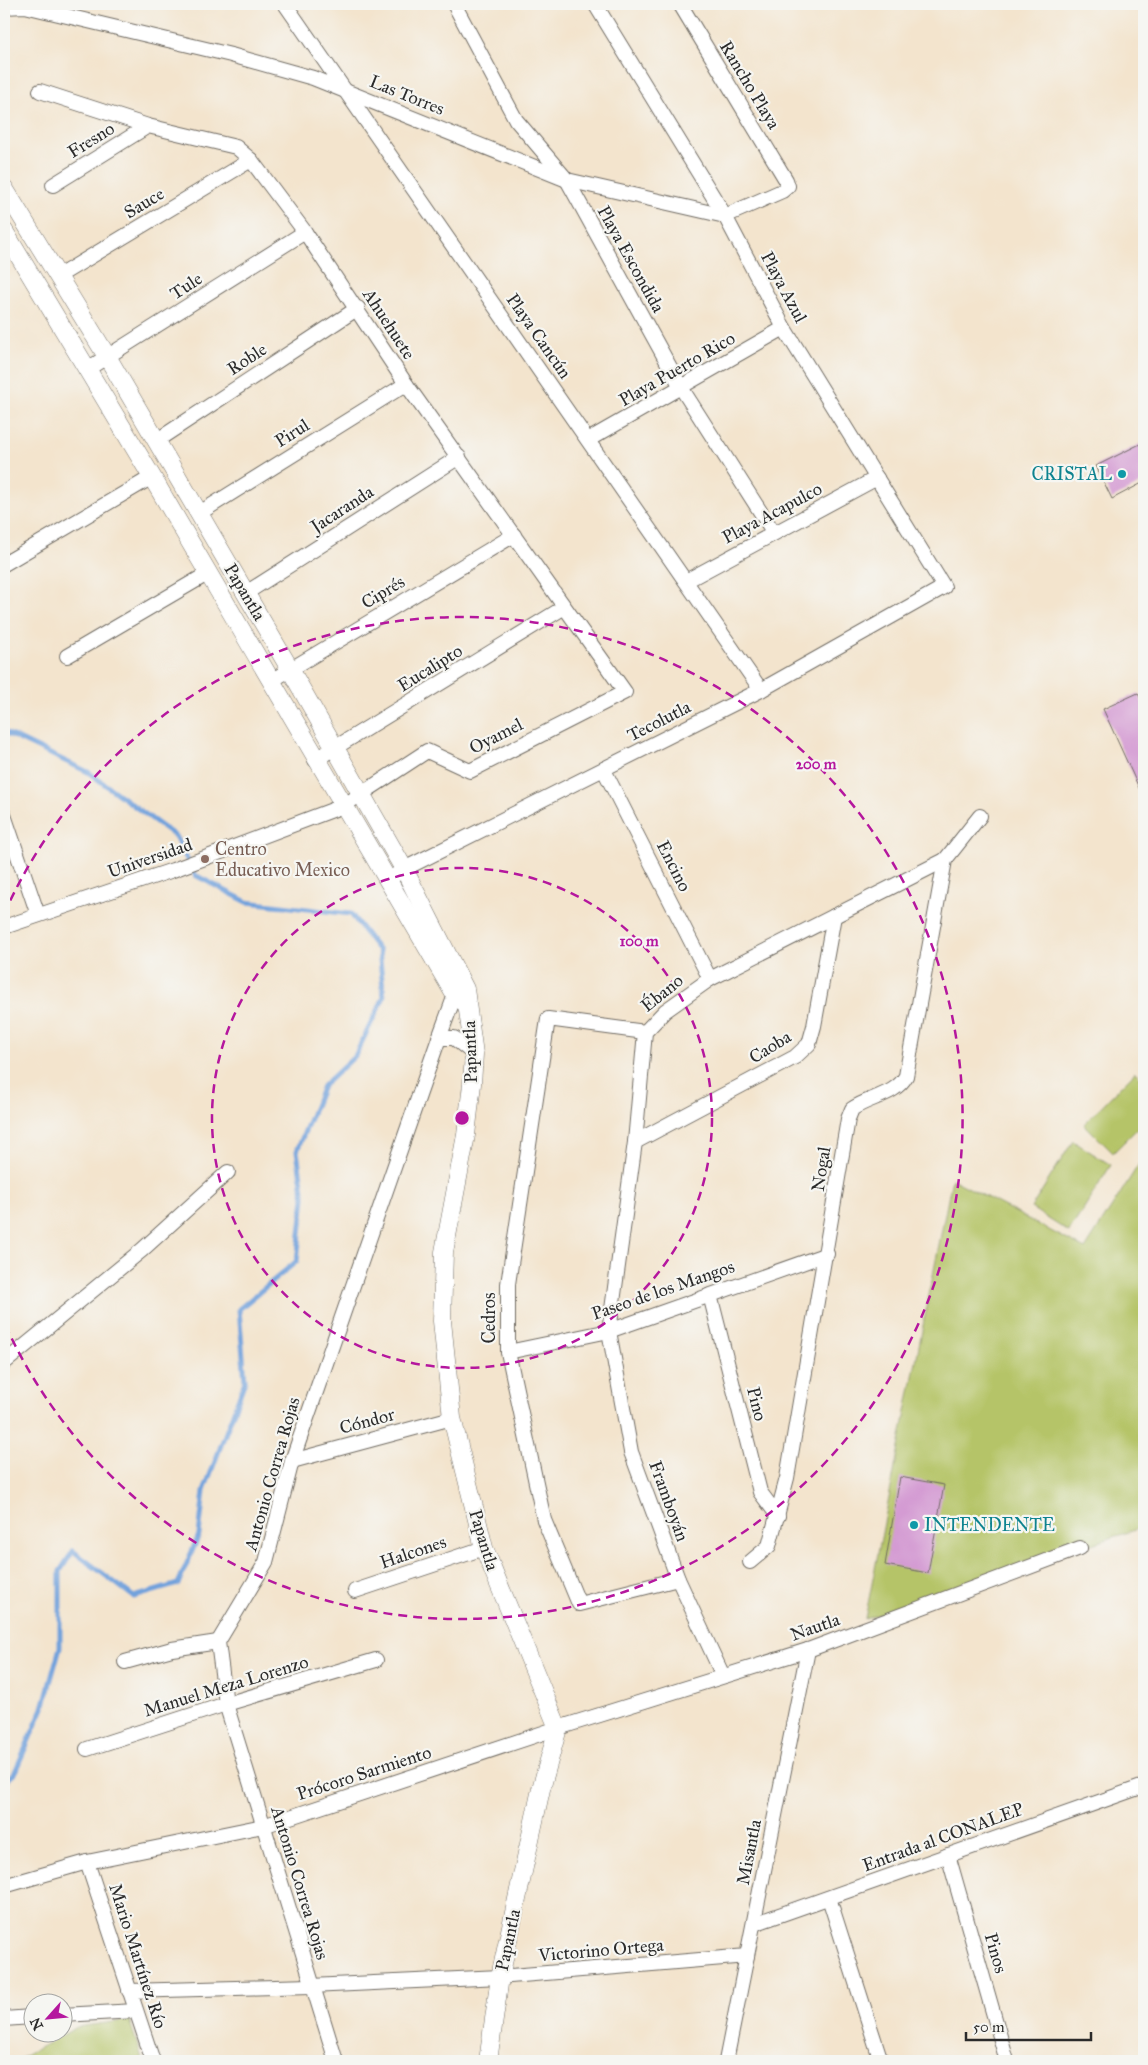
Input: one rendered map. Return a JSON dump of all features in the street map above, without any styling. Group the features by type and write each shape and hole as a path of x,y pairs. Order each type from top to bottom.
{"street":[{"name":"Playa Cancún","path":"287,4 761,690"},
{"name":"Playa Escondida","path":"454,4 516,120 567,180 682,389 774,533"},
{"name":"Playa Azul","path":"595,4 725,216 784,328 944,587"},
{"name":"Rancho Playa","path":"680,4 788,186 782,191 725,216"},
{"name":"Las Torres","path":"4,7 25,6 232,55 313,78 567,180 725,216"},
{"name":"Ahuehuete","path":"40,91 148,126 236,147 251,160 305,232 358,308 406,384 514,535 563,608 625,692"},
{"name":"Fresno","path":"52,185 148,126"},
{"name":"Sauce","path":"57,278 251,160"},
{"name":"Papantla","path":"4,188 57,278 108,358 246,593 404,869 463,996 474,1054 466,1134 444,1252 442,1321 452,1418 484,1548 558,1728 541,1789 500,1977 488,2061"},
{"name":"Papantla","path":"4,231 152,477 315,760 388,880 463,996"},
{"name":"Tule","path":"86,370 108,358 305,232"},
{"name":"Roble","path":"156,441 358,308"},
{"name":"Playa Puerto Rico","path":"588,440 682,389 784,328"},
{"name":"Pirul","path":"198,514 406,384"},
{"name":"Jacaranda","path":"246,593 459,457"},
{"path":"4,564 152,477"},
{"name":"Playa Acapulco","path":"686,581 877,478"},
{"name":"Ciprés","path":"271,681 514,535"},
{"path":"67,656 207,574"},
{"name":"Tecolutla","path":"388,880 404,869 761,690 944,587"},
{"name":"Eucalipto","path":"315,760 563,608"},
{"name":"Oyamel","path":"361,795 427,751 470,771 625,692"},
{"name":"Encino","path":"604,770 710,978"},
{"name":"Universidad","path":"4,927 173,870 343,806 361,795"},
{"path":"4,815 38,916"},
{"name":"Nogal","path":"750,1562 768,1546 778,1516 787,1478 848,1119 852,1109 903,1083 906,1076 945,860 980,816"},
{"name":"Ébano","path":"609,1331 636,1142 645,1032 665,1011 710,978 945,860"},
{"name":"Caoba","path":"636,1142 795,1057 809,1044 834,916"},
{"name":"Antonio Correa Rojas","path":"336,2061 311,1986 226,1704 218,1642 266,1562 292,1461 439,1038 463,996"},
{"name":"Cedros","path":"645,1032 548,1019 508,1284 508,1352 544,1520 579,1604 678,1579"},
{"path":"439,1038 454,1038 474,1054"},
{"path":"4,1363 142,1250 228,1172"},
{"name":"Paseo de los Mangos","path":"508,1352 609,1331 826,1254"},
{"name":"Pino","path":"710,1295 760,1492 778,1516"},
{"name":"Framboyán","path":"609,1331 631,1452 678,1579 723,1676"},
{"name":"Cóndor","path":"292,1461 452,1418"},
{"name":"Halcones","path":"355,1591 484,1548"},
{"name":"Nautla","path":"558,1728 808,1650 1080,1548"},
{"path":"125,1662 172,1649 218,1642"},
{"name":"Misantla","path":"726,2061 808,1650"},
{"name":"Manuel Meza Lorenzo","path":"87,1749 226,1704 376,1660"},
{"name":"Prócoro Sarmiento","path":"4,1886 87,1862 263,1826 558,1728"},
{"name":"Entrada al CONALEP","path":"754,1924 1144,1786"},
{"name":"Pinos","path":"948,1856 1008,2061"},
{"name":"Mario Martínez Río","path":"87,1862 153,2061"},
{"path":"829,1898 881,2061"},
{"name":"Victorino Ortega","path":"129,1990 311,1986 500,1977 747,1956"},
{"path":"72,2014 136,2010"},
{"path":"4,2019 22,2018"}],"green space":[{"path":"1135,1072 1144,1081 1144,1122 1113,1153 1084,1124"},
{"path":"1073,1141 1111,1165 1069,1232 1031,1208"},
{"path":"1144,1156 1144,1527 865,1619 952,1179 1085,1249"},
{"path":"129,2020 143,2061 16,2061 50,2042 72,2042 72,2030 77,2027"}],"building":[{"name":"CRISTAL","path":"1144,442 1144,482 1112,499 1096,466"},
{"path":"1138,693 1144,706 1144,799 1103,709"},
{"name":"INTENDENTE","path":"900,1477 944,1485 928,1573 885,1565"}],"waterway":[{"path":"4,732 88,772 175,836 195,875 247,902 351,914 379,951 384,997 355,1056 323,1086 297,1151 304,1198 297,1261 239,1309 245,1381 204,1491 199,1535 178,1584 134,1597 73,1551 60,1571 60,1647 43,1708 14,1774 4,1782"}],"place":[{"name":"CRISTAL","path":"1122,474"},
{"name":"Centro Educativo Mexico","path":"205,859"},
{"name":"INTENDENTE","path":"914,1525"}]}
